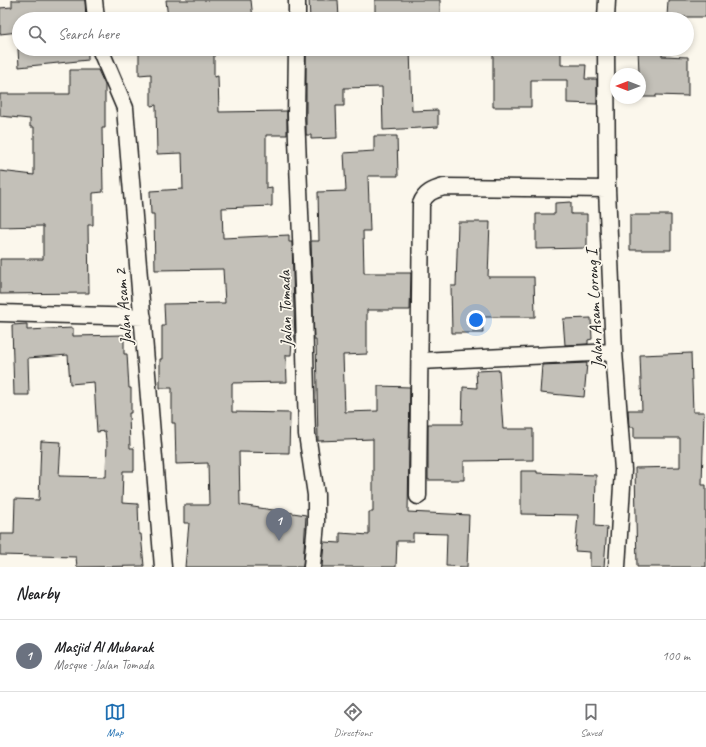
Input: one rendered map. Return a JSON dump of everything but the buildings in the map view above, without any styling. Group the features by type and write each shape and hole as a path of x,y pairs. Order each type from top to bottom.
{"street":[{"path":"94,0 95,12"},
{"path":"296,0 297,12"},
{"path":"606,12 607,0"},
{"name":"Jalan Asam 2","path":"103,56 125,108 163,567"},
{"name":"Jalan Tomada","path":"297,56 296,115 307,434 316,502 316,523 312,567"},
{"name":"Jalan Asam Lorong I","path":"606,56 607,189 614,352 623,470 617,567"},
{"path":"418,496 422,200 427,194 444,187 607,189"},
{"path":"0,313 143,317"},
{"path":"420,361 614,352"}],"place":[{"name":"Masjid Al Mubarak","path":"279,541"}]}
